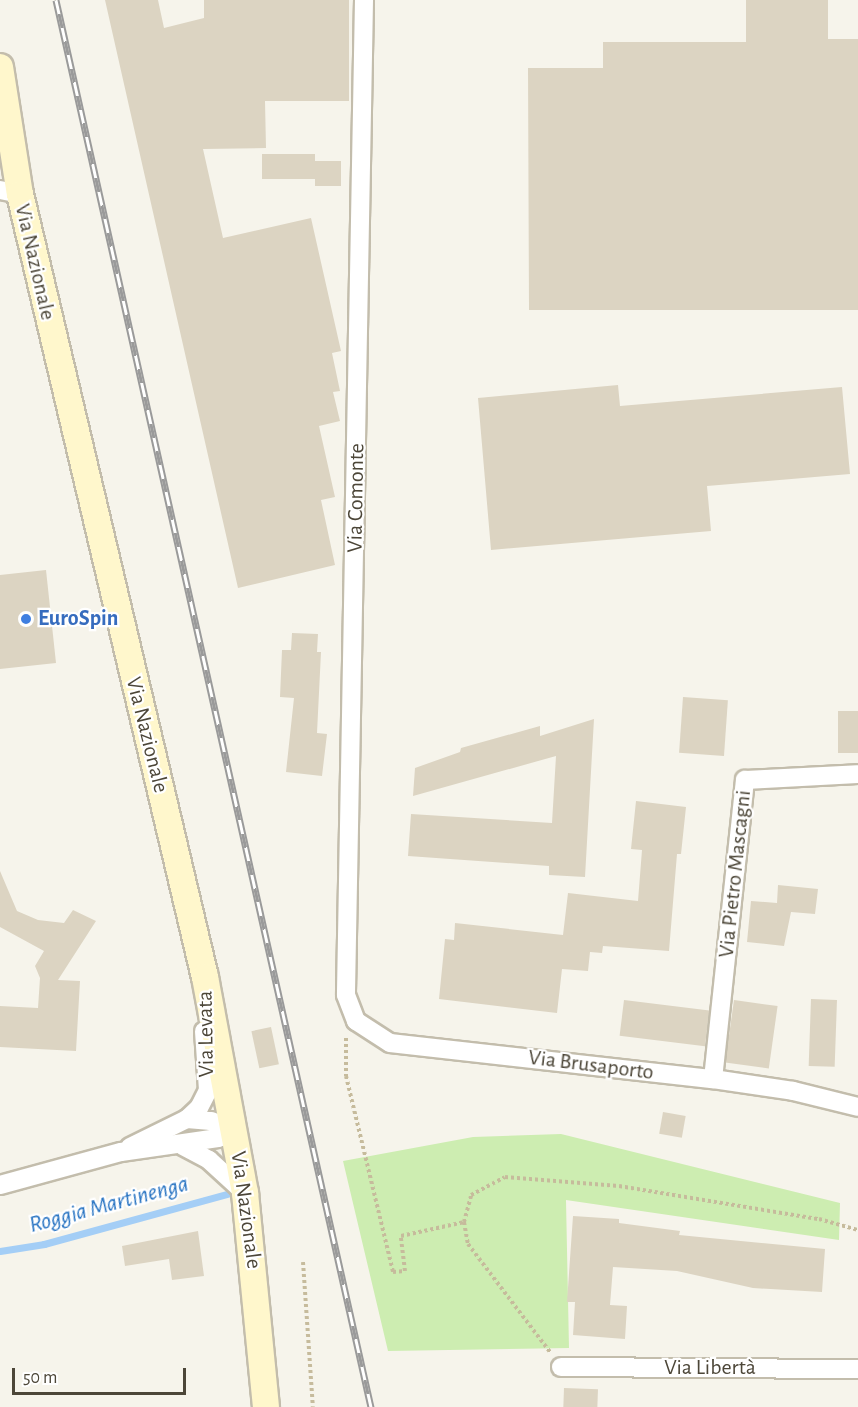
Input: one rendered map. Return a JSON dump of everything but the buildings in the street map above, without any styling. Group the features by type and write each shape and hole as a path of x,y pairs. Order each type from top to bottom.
{"main road":[{"name":"Via Nazionale","path":"0,67 6,94 10,192 205,977 245,1193 266,1407"}],"street":[{"name":"Via Comonte","path":"346,995 364,0"},
{"path":"0,157 6,94"},
{"name":"Via Pietro Mascagni","path":"713,1079 745,780 858,774"},
{"name":"Via Levata","path":"121,1152 187,1119 208,1090 202,1019 205,977"},
{"name":"Via Brusaporto","path":"346,995 356,1021 390,1043 713,1079 793,1091 858,1107"},
{"path":"187,1119 211,1121 234,1130"},
{"name":"Via Levata","path":"0,1185 121,1152 183,1146 218,1138 234,1130"},
{"path":"183,1146 209,1160 245,1193"},
{"name":"Via Libertà","path":"561,1367 858,1369"}],"path":[{"path":"346,995 346,1076 393,1272 405,1271 401,1236 464,1222"},
{"path":"561,1367 468,1244 464,1222 471,1195 505,1177 619,1186 819,1219 858,1230"},
{"path":"303,1262 313,1407"}],"green space":[{"path":"561,1134 840,1203 839,1240 566,1200 569,1348 388,1351 343,1161 473,1137"}],"waterway":[{"name":"Roggia Martinenga","path":"0,1251 44,1244 227,1194"}],"railway":[{"path":"56,0 371,1407"}],"place":[{"name":"EuroSpin","path":"26,619"}]}
